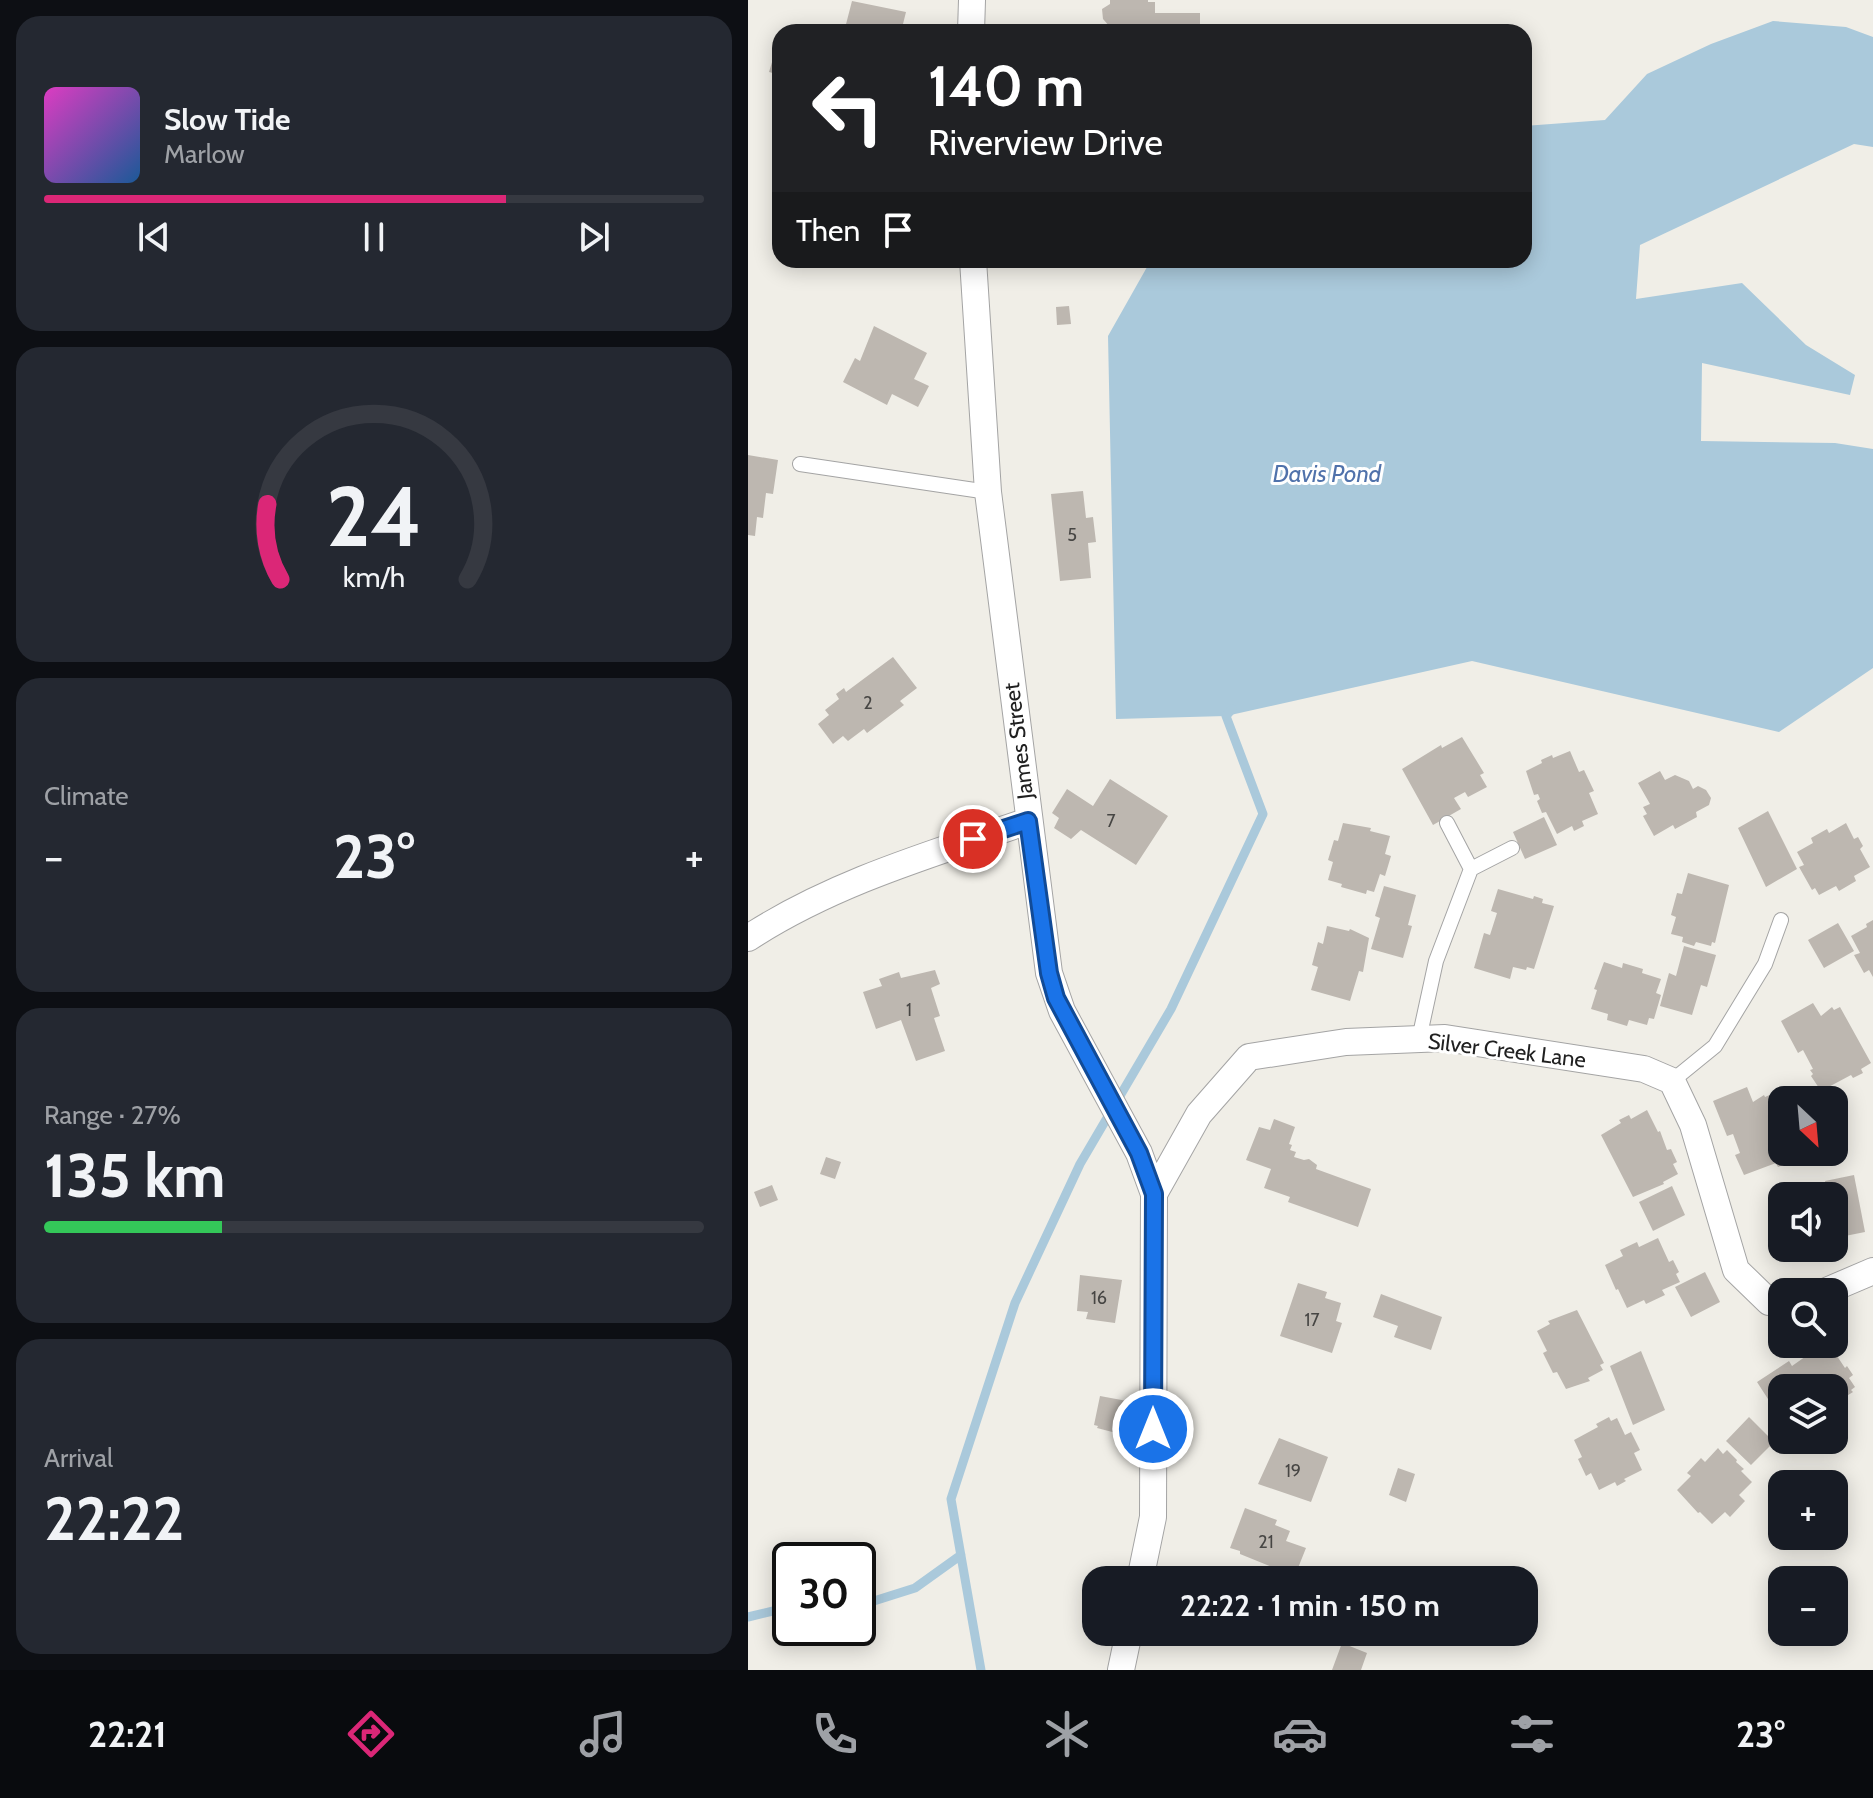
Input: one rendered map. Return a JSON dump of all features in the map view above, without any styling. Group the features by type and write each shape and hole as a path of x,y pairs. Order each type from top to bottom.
{"street":[{"path":"971,24 972,0"},
{"name":"James Street","path":"974,268 988,492 1049,973 1062,1011 1139,1153 1154,1194 1153,1517 1143,1566"},
{"path":"748,938 785,915 847,885 1028,821"},
{"name":"Silver Creek Lane","path":"1154,1194 1199,1114 1249,1057 1346,1042 1445,1038 1644,1069 1672,1081"},
{"path":"1672,1081 1693,1125 1736,1270 1768,1301"},
{"path":"1848,1282 1873,1271"},
{"path":"1121,1670 1126,1646"}],"lane":[{"path":"800,464 988,492"},
{"path":"1447,823 1471,869"},
{"path":"1419,1039 1436,961 1471,869 1512,848"},
{"path":"1672,1081 1715,1046 1765,964 1781,920"}],"water":[{"name":"Davis Pond","path":"1773,21 1846,27 1873,37 1873,147 1854,144 1640,245 1636,299 1742,283 1806,345 1855,375 1850,395 1702,363 1701,441 1835,443 1873,449 1873,668 1779,732 1472,661 1226,716 1116,719 1108,336 1146,268 1532,268 1532,125 1605,120 1647,74 1711,44"}],"building":[{"path":"1110,0 1148,0 1155,2 1155,13 1200,13 1200,24 1107,24 1103,19 1102,9 1110,4"},
{"path":"852,1 906,12 903,24 846,24"},
{"path":"1069,306 1071,324 1057,325 1056,307"},
{"path":"874,326 927,353 914,379 929,386 918,407 892,394 887,405 843,382 855,358 860,361"},
{"path":"748,455 778,460 773,494 766,493 763,518 757,517 755,536 748,535"},
{"path":"1083,491 1086,518 1093,517 1096,542 1088,543 1091,578 1060,581 1051,494"},
{"path":"893,657 917,688 900,701 904,705 867,733 864,729 848,741 843,736 833,744 818,724 829,715 825,710 839,699 836,694 844,688 846,692"},
{"path":"1462,737 1484,773 1480,775 1487,787 1468,797 1465,792 1454,798 1461,809 1433,825 1402,769 1441,745 1442,748"},
{"path":"1570,751 1579,772 1584,770 1594,791 1589,793 1598,814 1582,821 1584,826 1574,831 1572,826 1557,834 1546,812 1542,813 1537,801 1540,799 1538,794 1534,795 1526,771 1552,755 1553,758"},
{"path":"1660,771 1665,780 1675,775 1689,781 1693,789 1698,786 1706,790 1711,798 1709,805 1696,812 1697,817 1654,836 1643,816 1647,814 1643,807 1650,804 1638,783"},
{"path":"1110,779 1168,816 1136,865 1081,830 1071,839 1054,828 1059,818 1052,813 1067,789 1093,806"},
{"path":"1768,811 1797,869 1766,887 1738,828"},
{"path":"1544,817 1557,845 1525,859 1513,832"},
{"path":"1343,823 1371,828 1370,831 1390,836 1385,854 1391,856 1385,876 1380,874 1374,892 1367,890 1366,894 1328,880 1333,862 1328,860"},
{"path":"1846,823 1854,839 1858,837 1863,846 1860,849 1870,867 1854,876 1856,881 1839,891 1836,886 1819,895 1815,888 1812,890 1799,867 1804,865 1797,852 1813,843 1811,838 1827,829 1829,833"},
{"path":"1688,873 1729,885 1715,943 1712,942 1711,946 1696,942 1694,946 1682,942 1683,937 1671,934 1676,917 1671,915 1677,893 1682,894"},
{"path":"1384,886 1416,895 1403,958 1371,949 1380,918 1375,916"},
{"path":"1498,889 1533,899 1534,896 1543,899 1542,903 1554,906 1534,969 1513,967 1510,979 1474,968 1484,933 1490,935 1497,913 1491,911"},
{"path":"1873,920 1873,977 1869,970 1864,973 1854,955 1860,953 1851,936"},
{"path":"1838,923 1854,951 1824,968 1808,940"},
{"path":"1327,926 1350,929 1369,938 1363,972 1359,971 1350,1001 1311,990 1318,967 1312,965 1318,942 1323,944"},
{"path":"1684,946 1716,955 1707,987 1701,985 1692,1015 1660,1006 1669,973 1676,976"},
{"path":"1604,962 1622,968 1623,963 1661,979 1656,993 1661,995 1654,1019 1649,1018 1647,1025 1629,1020 1627,1026 1607,1020 1608,1014 1591,1009 1597,990 1594,989"},
{"path":"935,970 940,984 931,988 940,1016 934,1018 945,1051 916,1061 901,1020 876,1029 863,992 882,986 879,979 899,972 901,978"},
{"path":"1813,1003 1821,1016 1832,1007 1834,1010 1840,1007 1871,1063 1861,1069 1863,1073 1853,1078 1851,1075 1830,1086 1818,1086 1811,1076 1810,1070 1813,1069 1803,1050 1798,1053 1781,1021"},
{"path":"1747,1087 1753,1102 1768,1096 1768,1166 1744,1175 1735,1155 1740,1153 1733,1134 1727,1136 1713,1101"},
{"path":"1647,1110 1667,1150 1671,1149 1678,1174 1664,1184 1633,1197 1601,1135 1621,1123 1619,1120 1629,1115 1631,1119"},
{"path":"1274,1119 1295,1127 1289,1144 1292,1145 1290,1150 1296,1152 1294,1157 1309,1159 1317,1165 1316,1169 1371,1189 1358,1227 1288,1202 1290,1197 1264,1188 1271,1169 1246,1160 1259,1127 1270,1130"},
{"path":"826,1157 841,1162 835,1179 820,1174"},
{"path":"1854,1175 1865,1232 1848,1235 1848,1182 1825,1181"},
{"path":"772,1185 778,1200 760,1207 754,1192"},
{"path":"1672,1186 1685,1215 1653,1231 1639,1202"},
{"path":"1658,1238 1669,1262 1673,1260 1679,1272 1676,1274 1680,1282 1662,1290 1665,1295 1627,1308 1605,1265 1623,1256 1620,1250 1637,1242 1639,1247"},
{"path":"1705,1272 1720,1302 1691,1317 1675,1287"},
{"path":"1080,1275 1122,1280 1115,1323 1086,1319 1088,1312 1077,1311"},
{"path":"1298,1283 1327,1292 1325,1298 1341,1303 1336,1321 1342,1323 1332,1353 1280,1336"},
{"path":"1381,1294 1442,1317 1431,1350 1394,1337 1398,1326 1373,1317"},
{"path":"1577,1310 1604,1363 1600,1365 1603,1370 1588,1378 1590,1381 1566,1389 1543,1353 1547,1351 1537,1331 1550,1324 1548,1321"},
{"path":"1641,1351 1665,1410 1633,1425 1610,1366"},
{"path":"1803,1358 1838,1358 1853,1375 1849,1378 1855,1387 1848,1395 1848,1374 1769,1374 1789,1361 1792,1366"},
{"path":"1768,1375 1768,1399 1757,1382"},
{"path":"1100,1396 1127,1401 1120,1434 1094,1425"},
{"path":"1609,1417 1611,1421 1617,1418 1625,1435 1631,1432 1640,1450 1634,1453 1642,1470 1617,1486 1615,1482 1599,1490 1591,1473 1586,1476 1574,1440"},
{"path":"1749,1417 1768,1436 1768,1448 1751,1465 1726,1441"},
{"path":"1279,1438 1328,1457 1311,1502 1258,1484"},
{"path":"1718,1448 1723,1454 1727,1450 1737,1460 1744,1469 1741,1471 1752,1482 1739,1495 1745,1501 1730,1517 1725,1512 1712,1524 1677,1490 1691,1476 1687,1473 1701,1458 1705,1462"},
{"path":"1398,1468 1415,1474 1406,1502 1389,1495"},
{"path":"1245,1508 1277,1520 1275,1525 1290,1531 1286,1541 1306,1548 1299,1566 1270,1566 1230,1548"},
{"path":"1341,1646 1367,1653 1361,1670 1332,1670"}],"waterway":[{"path":"981,1670 951,1499 1015,1303 1080,1164 1171,1009 1263,814 1226,716 1232,709"},
{"path":"876,1600 915,1588 961,1555"},
{"path":"748,1617 772,1611"}],"route":[{"path":"973,839 1028,821 1049,973 1056,998 1139,1153 1154,1194 1153,1429"}]}
